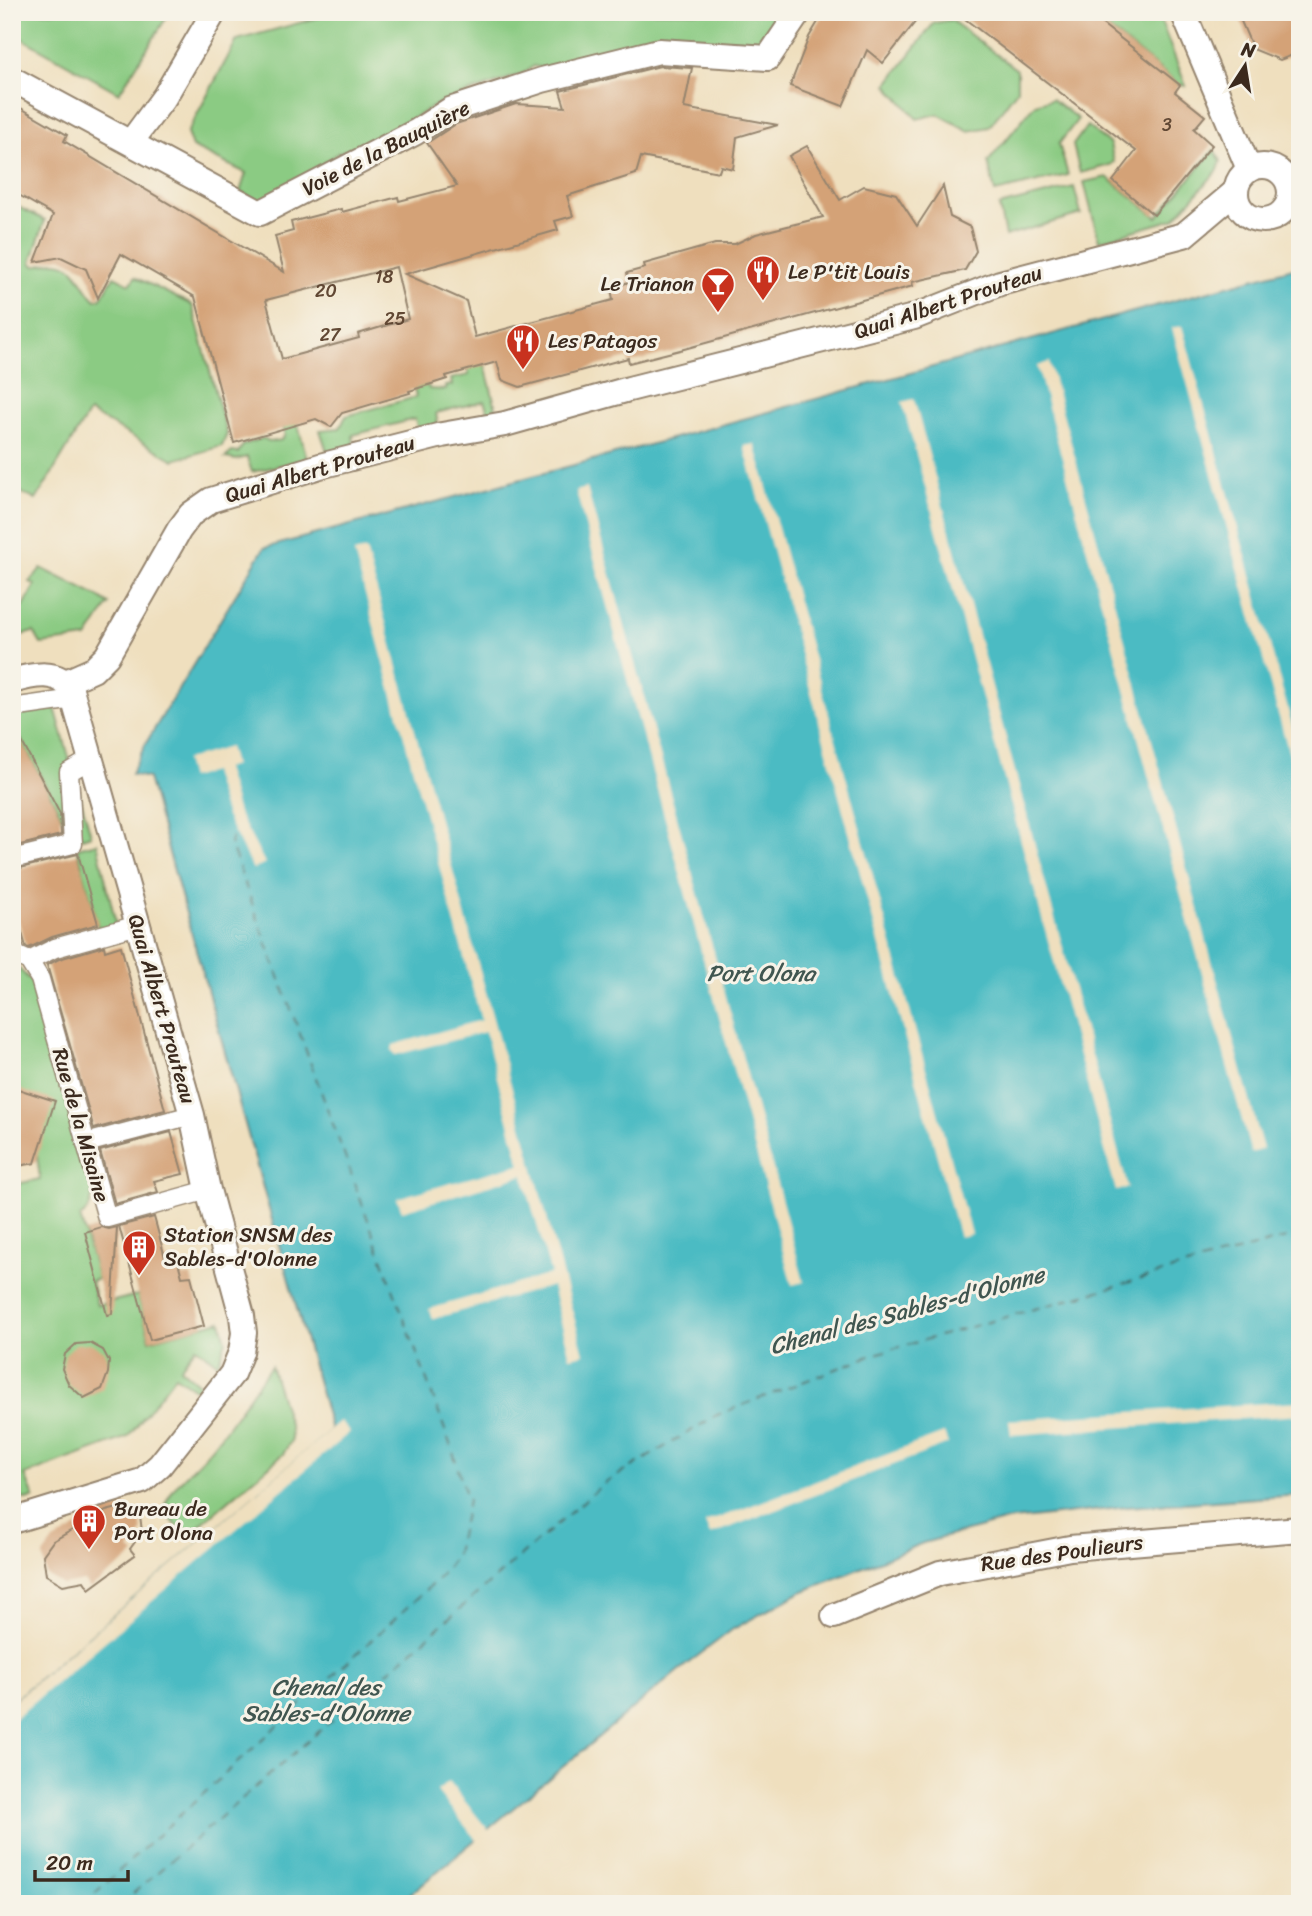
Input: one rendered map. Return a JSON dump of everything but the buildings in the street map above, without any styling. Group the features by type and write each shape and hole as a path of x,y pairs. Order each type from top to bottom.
{"street":[{"path":"131,142 165,96 215,12"},
{"name":"Voie de la Bauquière","path":"12,79 260,213 416,132 450,110 542,80 659,51 768,58 799,12"},
{"path":"1183,12 1249,169"},
{"path":"1258,165 1276,169 1288,182 1294,200 1275,217 1266,220 1256,219 1241,209 1235,192 1237,183 1249,169 1258,165"},
{"name":"Quai Albert Prouteau","path":"12,1521 142,1481 159,1465 232,1374 241,1352 244,1333 242,1316 208,1190 192,1115 70,690 107,656 179,530 191,514 211,500 320,466 449,433 505,424 914,317 1000,284 1184,235 1215,206 1235,192"},
{"path":"12,681 29,676 56,676 70,690 12,708"},
{"path":"12,859 73,844 69,772 91,759"},
{"path":"29,961 55,948 138,925"},
{"name":"Rue de la Misaine","path":"12,943 16,956 29,961 40,979 107,1218 208,1190"},
{"path":"86,1143 192,1115"},
{"name":"Rue des Poulieurs","path":"834,1616 940,1573 1070,1548 1300,1529"}],"green space":[{"path":"25,12 170,12 119,93 12,33 12,17"},
{"path":"339,12 783,12 761,45 665,40 547,69 534,66 522,74 440,103 373,141 338,153 295,186 261,201 240,192 246,173 192,147 187,133 237,40"},
{"path":"1087,12 1154,12 1160,19 1186,86 1180,85"},
{"path":"951,20 1017,70 1017,90 989,127 969,131 938,114 917,119 887,85 934,23"},
{"path":"1052,99 1078,119 1059,144 1068,175 995,192 988,162 1035,104"},
{"path":"1087,126 1110,144 1114,162 1080,173 1073,145"},
{"path":"1214,150 1221,161 1218,170 1174,219 1099,241 1084,182 1107,177 1157,217"},
{"path":"1074,187 1081,214 1005,236 999,206"},
{"path":"12,204 45,220 31,262 34,266 51,262 64,263 75,271 96,300 101,298 114,276 130,284 135,277 192,305 227,434 222,446 174,460 89,412 36,500 12,488"},
{"path":"484,361 497,412 489,414 484,401 436,413 438,425 418,430 415,419 353,435 354,447 328,454 320,430 340,428 346,416 416,397 414,388 428,385 429,389 446,390 445,386 452,385 451,379 469,375 467,366"},
{"path":"296,417 307,459 252,472 247,457 236,460 225,458 232,452 238,453 243,445 263,438 271,442 281,440 285,435 282,425"},
{"path":"41,568 109,604 87,638 41,644 34,632 12,637 12,610 15,605 24,606 35,585 30,582"},
{"path":"54,704 91,835 82,838 76,828 71,829 62,817 12,723 12,715"},
{"path":"97,843 116,924 99,931 77,848"},
{"path":"12,962 32,982 92,1191 90,1206 80,1217 98,1279 91,1281 97,1305 138,1295 150,1340 221,1321 226,1341 218,1363 196,1347 180,1368 200,1387 195,1389 175,1376 128,1437 25,1475 34,1497 28,1500 15,1496 12,1489 12,1185 40,1179 37,1155 12,1087"},
{"path":"271,1366 290,1428 291,1441 283,1454 186,1537 163,1509 167,1500 223,1433"}],"water":[{"name":"Port Olona","path":"1300,266 1300,1495 1127,1507 1004,1521 923,1543 799,1593 733,1629 678,1671 398,1904 12,1904 12,1702 331,1430 148,778 131,774 146,743 264,548"}],"pier":[{"path":"1182,326 1300,753 1300,793 1172,328"},
{"path":"1049,362 1263,1149 1251,1153 1037,366"},
{"path":"914,399 1128,1188 1116,1191 902,402"},
{"path":"755,444 971,1234 959,1237 744,446"},
{"path":"587,488 804,1282 792,1285 576,491"},
{"path":"366,550 584,1354 570,1357 552,1286 432,1319 429,1309 551,1274 523,1175 402,1211 397,1198 520,1164 485,1032 395,1055 392,1050 393,1045 481,1020 354,553"},
{"path":"229,747 234,765 225,768 238,813 265,863 253,869 226,816 212,772 190,778 185,760"},
{"path":"1300,1401 1300,1415 1011,1435 1009,1420"},
{"path":"340,1421 350,1432 12,1721 12,1702"},
{"path":"944,1433 948,1444 710,1535 705,1523"},
{"path":"449,1782 490,1832 478,1842 437,1791"}],"ferry route":[{"path":"83,1904 438,1579 455,1557 468,1501 453,1452 230,843 234,832"},
{"path":"121,1904 602,1485 717,1415 875,1354 1300,1234"}],"place":[{"name":"Le P'tit Louis","path":"763,302"},
{"name":"Le Trianon","path":"718,314"},
{"name":"Les Patagos","path":"523,371"},
{"name":"Station SNSM des Sables-d'Olonne","path":"139,1277"},
{"name":"Bureau de Port Olona","path":"89,1551"}],"water label":[{"name":"Chenal des Sables-d'Olonne","path":"907,1310"},
{"name":"Chenal des Sables-d'Olonne","path":"326,1700"}]}
